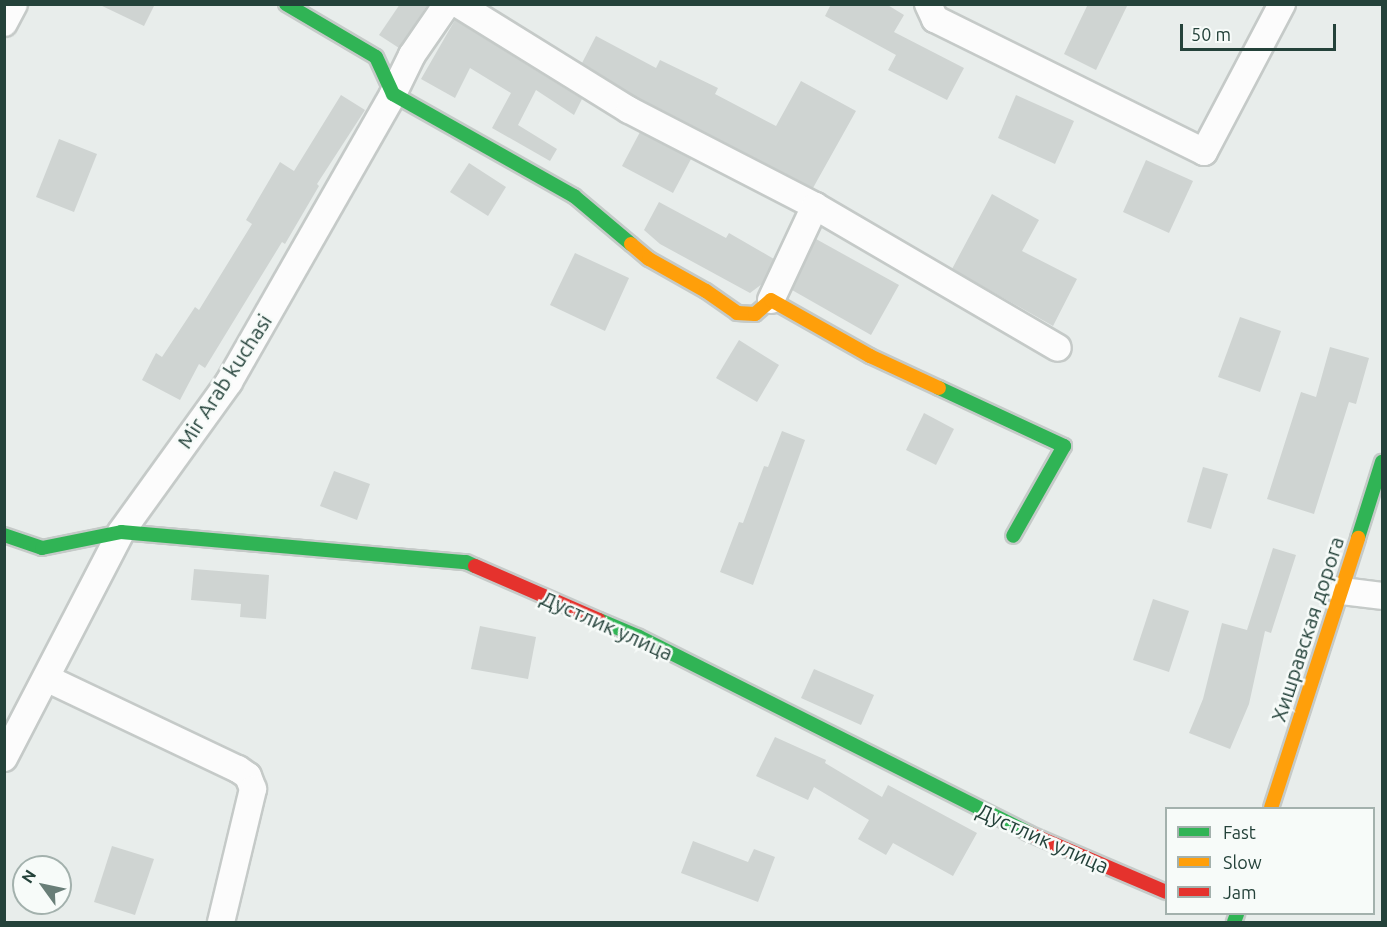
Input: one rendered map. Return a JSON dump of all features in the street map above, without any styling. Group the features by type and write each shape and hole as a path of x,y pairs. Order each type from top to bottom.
{"street":[{"path":"4,23 14,4"},
{"path":"286,4 376,57 393,94 574,196 649,260 706,291 737,313 755,314 771,300 815,206"},
{"name":"Mir Arab kuchasi","path":"4,758 121,532 229,382 393,94 412,55 447,4"},
{"path":"458,4 629,110 815,206 1058,348"},
{"path":"927,4 935,20 1204,152 1282,4"},
{"path":"771,300 870,356 1064,446 1013,536"},
{"name":"Хишравская дорога","path":"1271,807 1383,462"},
{"name":"Дустлик улица","path":"4,535 42,548 121,532 466,562 639,637 1007,824 1165,891"},
{"path":"1342,591 1383,596"},
{"path":"46,678 238,769 248,776 253,789 221,922"}],"building":[{"path":"98,4 155,4 144,26"},
{"path":"400,4 428,4 399,48 379,35"},
{"path":"831,4 886,4 904,15 894,32 964,68 947,100 888,70 896,55 825,16"},
{"path":"1088,4 1128,4 1096,70 1064,54"},
{"path":"455,20 582,99 574,115 536,90 518,125 557,149 550,161 492,128 511,93 470,68 455,98 421,79"},
{"path":"596,36 656,68 660,60 718,88 715,94 776,126 801,81 856,111 813,188 636,97 582,63"},
{"path":"341,95 365,110 317,184 319,186 285,244 282,242 205,368 199,364 180,400 142,380 156,353 162,357 195,307 199,310 252,224 246,220 280,162 294,171"},
{"path":"1016,95 1074,121 1055,164 998,138"},
{"path":"640,132 691,159 673,193 622,166"},
{"path":"59,139 97,154 74,212 36,197"},
{"path":"1146,160 1193,181 1169,233 1123,212"},
{"path":"469,163 506,187 488,216 450,192"},
{"path":"992,194 1039,220 1022,251 1077,279 1053,326 952,269"},
{"path":"659,202 726,238 729,233 774,259 762,284 750,293 660,244 644,230"},
{"path":"816,239 899,285 871,335 792,290"},
{"path":"575,253 629,278 605,331 550,305"},
{"path":"1240,317 1281,331 1260,392 1218,377"},
{"path":"739,340 779,365 757,402 716,378"},
{"path":"1330,347 1369,358 1356,404 1349,402 1314,514 1267,499 1301,392 1316,397"},
{"path":"924,413 954,429 936,465 906,450"},
{"path":"782,431 805,440 753,585 720,572 739,522 743,523 764,466 768,467"},
{"path":"1203,467 1228,474 1211,529 1187,522"},
{"path":"334,471 370,484 357,520 320,506"},
{"path":"1273,548 1296,555 1271,633 1265,631 1249,704 1230,749 1189,733 1203,699 1222,623 1247,630"},
{"path":"194,569 269,575 266,619 240,617 241,604 191,600"},
{"path":"1153,599 1189,611 1169,672 1133,660"},
{"path":"480,626 536,637 528,679 471,669"},
{"path":"814,669 874,695 861,725 801,698"},
{"path":"775,737 826,760 825,763 882,797 888,785 977,833 953,876 893,843 886,855 858,839 869,820 814,787 808,800 756,776"},
{"path":"693,841 748,862 754,849 775,857 758,902 681,873"},
{"path":"112,846 154,859 135,915 94,902"}],"traffic: fast":[{"path":"286,4 376,57 393,94 574,196 631,244"},
{"path":"939,388 1064,446 1013,536"},
{"path":"1358,538 1382,462"},
{"path":"4,535 42,548 121,532 466,562 475,566"},
{"path":"599,620 639,637 1028,833"},
{"path":"1234,922 1237,915"}],"traffic: slow":[{"path":"631,244 649,259 706,291 737,313 755,314 771,300 870,356 939,388"},
{"path":"1271,807 1358,538"}],"traffic: jam":[{"path":"475,566 599,620"},
{"path":"1028,833 1165,892"}]}
